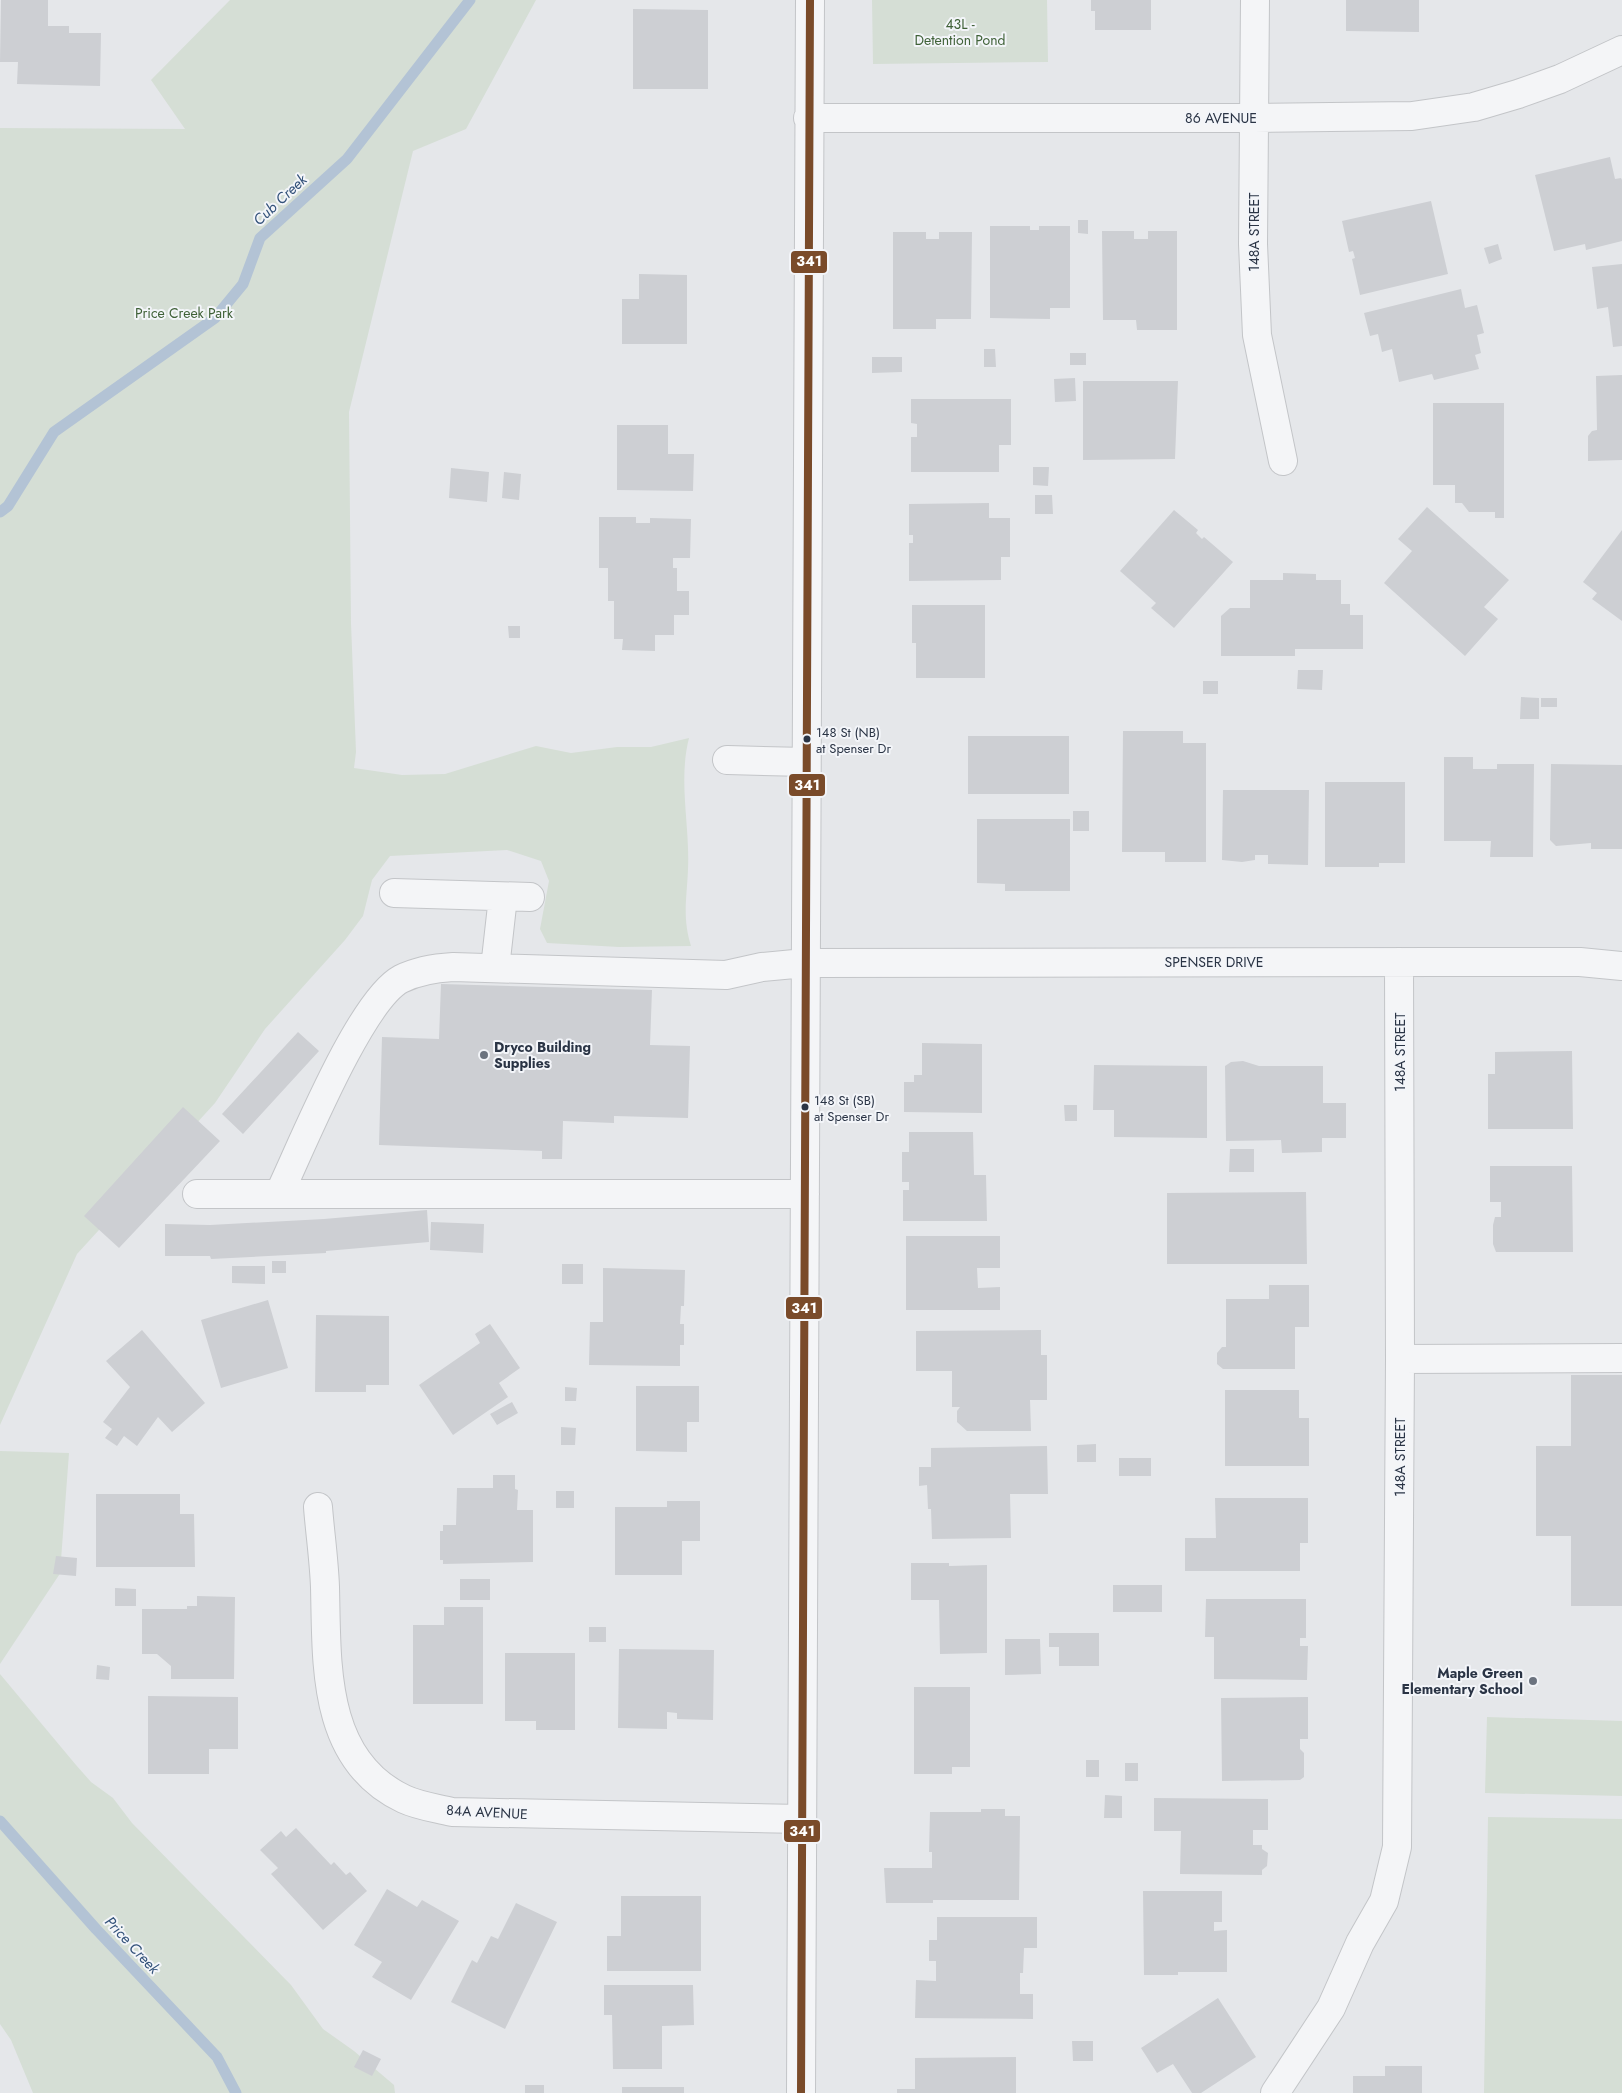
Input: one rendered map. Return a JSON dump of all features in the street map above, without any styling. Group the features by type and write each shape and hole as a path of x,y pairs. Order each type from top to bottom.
{"street":[{"path":"801,2093 810,0"},
{"name":"148A STREET","path":"1255,0 1253,244 1257,336 1283,461"},
{"name":"86 AVENUE","path":"808,118 1391,117 1474,107 1560,79 1622,50"},
{"path":"727,760 806,762"},
{"path":"394,893 530,897"},
{"path":"495,968 503,897"},
{"name":"148A STREET","path":"1275,2093 1330,2008 1360,1943 1384,1901 1397,1847 1400,1359 1399,962"},
{"name":"SPENSER DRIVE","path":"279,1194 356,1032 380,998 400,979 431,969 453,967 726,975 762,967 805,963 1580,962 1622,966"},
{"path":"197,1194 805,1194"},
{"path":"1400,1359 1622,1358"},
{"name":"84A AVENUE","path":"318,1507 325,1584 327,1670 331,1698 339,1724 351,1749 365,1770 383,1786 404,1799 452,1812 802,1819"}],"green space":[{"name":"Price Creek Park","path":"230,0 536,0 466,129 413,151 349,412 351,623 356,752 354,768 402,775 445,774 536,746 571,753 617,747 651,747 689,738 684,770 684,787 688,853 686,917 691,946 619,947 547,943 540,929 549,881 541,861 507,850 390,856 372,880 363,916 345,940 265,1029 215,1103 77,1254 0,1425 0,128 185,129 151,80"},
{"name":"43L - Detention Pond","path":"872,0 1047,0 1048,62 873,64"},
{"path":"0,1451 69,1453 61,1560 63,1569 0,1664"},
{"path":"0,1674 91,1782 113,1798 132,1823 291,1985 323,2029 354,2051 394,2085 395,2093 33,2093 11,2040 0,2024"},
{"path":"1487,1717 1622,1721 1622,1796 1485,1793"},
{"path":"1488,1817 1622,1819 1622,2093 1484,2093"}],"building":[{"path":"1,0 48,0 48,26 69,26 69,33 101,33 100,86 17,84 18,62 0,62"},
{"path":"1091,0 1151,0 1151,30 1095,30 1095,11 1091,11"},
{"path":"1346,0 1419,0 1419,32 1346,31"},
{"path":"633,9 708,10 708,89 633,89"},
{"path":"1610,157 1615,179 1621,178 1622,180 1622,241 1586,250 1585,244 1554,251 1535,175"},
{"path":"1431,201 1448,274 1360,295 1352,259 1355,258 1353,251 1349,252 1342,221"},
{"path":"1078,220 1088,220 1088,234 1078,233"},
{"path":"990,226 1030,226 1030,230 1039,230 1039,226 1070,226 1070,308 1050,308 1050,319 990,318"},
{"path":"1102,231 1134,231 1134,239 1148,239 1148,231 1177,231 1177,330 1137,330 1136,320 1103,320"},
{"path":"893,232 926,232 926,239 939,239 939,232 972,232 971,319 936,319 936,329 893,329"},
{"path":"1498,244 1502,259 1489,264 1484,248"},
{"path":"1622,264 1622,346 1613,347 1608,307 1597,309 1592,267"},
{"path":"639,274 687,275 687,344 622,344 622,299 639,299"},
{"path":"1461,289 1465,308 1477,305 1484,333 1477,335 1481,353 1475,355 1479,369 1434,380 1432,374 1399,382 1392,349 1382,352 1378,334 1370,336 1364,313"},
{"path":"984,349 995,349 996,367 984,367"},
{"path":"1070,353 1086,353 1086,365 1070,365"},
{"path":"872,357 902,357 902,372 872,373"},
{"path":"1622,375 1622,460 1588,461 1588,436 1592,431 1597,430 1596,376"},
{"path":"1075,378 1076,401 1055,402 1054,379"},
{"path":"1083,381 1178,381 1175,459 1083,460"},
{"path":"911,399 1011,399 1011,445 999,445 999,472 911,472 911,437 917,437 917,424 911,423"},
{"path":"1433,403 1504,403 1504,518 1495,518 1495,512 1469,512 1462,503 1455,503 1455,485 1433,485"},
{"path":"617,425 668,425 668,454 694,454 693,491 617,490"},
{"path":"1033,467 1049,467 1048,486 1033,485"},
{"path":"451,468 489,472 487,502 449,498"},
{"path":"504,472 521,474 519,500 502,498"},
{"path":"1035,495 1052,495 1053,514 1035,514"},
{"path":"989,503 989,518 1010,518 1010,557 1001,557 1001,580 909,581 909,543 913,543 913,535 909,535 909,504"},
{"path":"1427,507 1509,580 1484,607 1498,619 1465,656 1384,583 1412,551 1398,539"},
{"path":"1174,510 1198,530 1196,533 1202,539 1204,537 1233,562 1174,628 1151,608 1156,603 1120,571"},
{"path":"599,517 636,517 636,523 650,523 650,518 691,519 690,558 673,558 673,568 677,568 677,591 689,591 689,615 674,615 674,635 655,635 655,651 622,650 623,639 614,639 614,601 608,601 608,568 599,568"},
{"path":"1622,530 1622,621 1592,599 1597,593 1583,582"},
{"path":"1283,573 1316,574 1316,580 1341,580 1341,604 1350,604 1350,615 1363,615 1363,649 1295,649 1295,656 1221,656 1221,616 1230,608 1250,608 1250,580 1283,580"},
{"path":"912,605 985,605 985,678 916,678 916,643 912,643"},
{"path":"508,626 520,626 520,638 509,638"},
{"path":"1298,670 1323,670 1322,690 1297,689"},
{"path":"1203,681 1218,681 1218,694 1203,694"},
{"path":"1521,697 1539,698 1539,719 1520,719"},
{"path":"1541,698 1557,698 1557,707 1541,707"},
{"path":"1123,731 1183,731 1183,743 1206,743 1206,862 1165,862 1165,852 1122,852"},
{"path":"968,736 1069,736 1069,794 968,794"},
{"path":"1444,757 1473,757 1473,769 1497,769 1497,764 1534,764 1533,857 1490,857 1491,841 1444,841"},
{"path":"1551,764 1622,765 1622,849 1591,849 1591,843 1556,846 1550,840"},
{"path":"1325,782 1405,782 1405,863 1379,863 1379,867 1325,867"},
{"path":"1223,790 1309,790 1308,865 1268,864 1268,855 1255,855 1255,860 1242,862 1222,860"},
{"path":"1073,811 1089,811 1089,831 1073,831"},
{"path":"977,819 1070,819 1070,891 1005,891 1005,884 977,883"},
{"path":"441,984 652,990 650,1045 690,1046 688,1118 614,1116 614,1123 563,1121 562,1159 542,1159 542,1151 379,1145 382,1037 439,1039"},
{"path":"298,1032 319,1051 243,1134 222,1114"},
{"path":"922,1043 982,1044 982,1113 904,1112 904,1082 914,1082 914,1075 922,1075"},
{"path":"1572,1051 1573,1129 1488,1129 1488,1074 1495,1074 1495,1052"},
{"path":"1243,1061 1259,1066 1323,1066 1323,1103 1346,1103 1346,1138 1322,1138 1322,1152 1282,1153 1281,1140 1226,1141 1225,1066 1231,1062"},
{"path":"1094,1065 1207,1066 1207,1138 1114,1137 1114,1110 1093,1110"},
{"path":"1064,1105 1077,1105 1077,1121 1065,1121"},
{"path":"183,1107 220,1141 119,1248 84,1216"},
{"path":"909,1132 973,1132 974,1175 986,1175 987,1221 903,1221 903,1190 909,1190 909,1182 902,1182 902,1152 909,1152"},
{"path":"1230,1149 1254,1149 1254,1172 1229,1172"},
{"path":"1490,1166 1572,1166 1573,1252 1496,1252 1493,1244 1493,1225 1495,1217 1501,1217 1501,1202 1490,1202"},
{"path":"1306,1192 1307,1264 1167,1264 1167,1193"},
{"path":"427,1210 429,1242 326,1251 326,1253 211,1259 210,1256 165,1256 165,1224 210,1225 324,1219"},
{"path":"431,1222 484,1224 483,1253 430,1250"},
{"path":"906,1236 1000,1236 1000,1268 977,1268 978,1288 1000,1287 1000,1310 906,1310"},
{"path":"272,1261 286,1261 286,1273 272,1273"},
{"path":"562,1264 583,1264 583,1284 562,1284"},
{"path":"232,1266 265,1266 265,1284 232,1283"},
{"path":"603,1268 685,1270 684,1306 681,1306 680,1324 684,1324 684,1345 680,1345 680,1366 589,1365 590,1322 603,1322"},
{"path":"1269,1285 1309,1285 1309,1327 1295,1327 1295,1369 1223,1369 1217,1364 1217,1353 1222,1347 1226,1347 1226,1299 1269,1299"},
{"path":"268,1300 288,1368 221,1388 201,1320"},
{"path":"316,1315 389,1316 389,1385 366,1385 366,1392 315,1392"},
{"path":"490,1324 520,1368 499,1383 508,1397 453,1435 419,1385 480,1343 475,1334"},
{"path":"142,1330 205,1403 172,1432 158,1417 137,1446 124,1436 117,1446 105,1438 112,1429 103,1422 130,1387 106,1361"},
{"path":"1041,1330 1041,1355 1047,1355 1047,1400 1030,1400 1031,1431 967,1431 957,1422 957,1411 960,1407 952,1407 952,1371 916,1371 916,1331"},
{"path":"1571,1375 1622,1375 1622,1606 1571,1606 1571,1536 1536,1536 1536,1446 1571,1446"},
{"path":"636,1386 699,1386 699,1422 687,1422 687,1452 636,1451"},
{"path":"565,1387 577,1388 576,1401 565,1401"},
{"path":"1225,1390 1299,1390 1299,1418 1309,1418 1309,1466 1225,1466"},
{"path":"512,1402 518,1413 497,1425 490,1414"},
{"path":"561,1427 576,1428 575,1445 561,1445"},
{"path":"1096,1444 1096,1462 1077,1462 1077,1445"},
{"path":"1047,1446 1048,1494 1010,1494 1011,1538 932,1539 931,1509 928,1509 927,1485 919,1486 919,1467 931,1467 931,1448"},
{"path":"1119,1458 1151,1458 1151,1476 1119,1476"},
{"path":"493,1475 515,1475 515,1489 518,1490 517,1510 533,1510 533,1562 443,1564 443,1560 440,1560 440,1531 443,1531 443,1525 456,1525 457,1488 493,1488"},
{"path":"556,1491 574,1491 574,1508 556,1508"},
{"path":"96,1494 180,1494 180,1514 194,1514 195,1567 96,1567"},
{"path":"1215,1498 1308,1498 1308,1543 1300,1543 1300,1571 1185,1571 1185,1538 1216,1538"},
{"path":"667,1501 700,1501 700,1541 682,1541 682,1575 615,1575 615,1507 667,1507"},
{"path":"56,1556 77,1558 76,1576 53,1574"},
{"path":"911,1563 949,1563 949,1566 987,1565 987,1653 940,1654 939,1600 911,1600"},
{"path":"460,1579 490,1579 490,1600 460,1600"},
{"path":"1113,1585 1162,1585 1162,1612 1113,1612"},
{"path":"115,1588 136,1589 136,1606 115,1606"},
{"path":"197,1596 235,1597 234,1679 171,1679 171,1666 157,1654 142,1654 142,1609 187,1609 187,1606 197,1606"},
{"path":"1206,1599 1306,1599 1306,1638 1300,1638 1300,1646 1308,1646 1307,1680 1214,1679 1214,1637 1205,1637"},
{"path":"444,1607 483,1607 483,1704 413,1704 413,1625 444,1625"},
{"path":"589,1627 606,1627 606,1642 589,1642"},
{"path":"1049,1633 1099,1633 1099,1666 1059,1666 1059,1647 1049,1647"},
{"path":"1005,1639 1040,1639 1041,1674 1005,1675"},
{"path":"619,1649 714,1650 713,1720 677,1719 677,1713 667,1712 667,1729 618,1728"},
{"path":"505,1653 575,1653 575,1730 536,1730 536,1721 505,1721"},
{"path":"97,1665 110,1667 109,1680 96,1679"},
{"path":"914,1687 970,1687 970,1767 952,1767 952,1774 914,1774"},
{"path":"148,1696 238,1697 238,1749 209,1749 209,1774 148,1774"},
{"path":"1308,1697 1308,1739 1300,1739 1300,1749 1304,1753 1304,1777 1300,1780 1222,1781 1221,1698"},
{"path":"1086,1760 1099,1760 1099,1777 1086,1777"},
{"path":"1125,1763 1138,1763 1138,1781 1125,1781"},
{"path":"1105,1795 1122,1796 1122,1818 1104,1818"},
{"path":"1154,1798 1268,1799 1268,1830 1253,1830 1253,1845 1262,1845 1262,1849 1268,1853 1267,1866 1262,1870 1262,1875 1180,1874 1181,1831 1154,1831"},
{"path":"981,1809 1005,1809 1005,1816 1020,1816 1019,1900 933,1900 933,1903 886,1903 884,1868 932,1868 932,1852 929,1852 930,1812 981,1812"},
{"path":"296,1828 331,1865 334,1862 346,1875 350,1872 367,1891 323,1930 271,1874 278,1868 260,1850 281,1831 286,1837"},
{"path":"387,1889 417,1907 422,1900 459,1921 411,2000 372,1977 382,1962 354,1945"},
{"path":"1143,1891 1222,1891 1222,1922 1214,1922 1214,1931 1227,1930 1227,1972 1178,1972 1178,1975 1144,1975"},
{"path":"621,1896 701,1896 701,1971 607,1971 607,1936 621,1936"},
{"path":"516,1903 557,1922 505,2029 451,2002 472,1960 477,1963 491,1936 498,1939"},
{"path":"937,1917 1037,1917 1037,1948 1024,1948 1023,1973 1020,1973 1020,1994 1033,1994 1033,2019 915,2018 916,1980 936,1981 936,1961 929,1961 929,1940 937,1940"},
{"path":"604,1985 693,1985 694,2025 662,2026 662,2069 613,2069 612,2015 604,2015"},
{"path":"1218,1998 1256,2057 1201,2093 1192,2093 1173,2064 1157,2073 1141,2048"},
{"path":"1072,2041 1093,2041 1093,2061 1073,2061"},
{"path":"363,2050 381,2059 372,2076 354,2067"},
{"path":"1016,2057 1016,2093 897,2093 897,2089 915,2089 915,2058"},
{"path":"1385,2066 1422,2066 1422,2093 1353,2093 1353,2076 1385,2076"},
{"path":"525,2085 544,2085 544,2093 525,2093"},
{"path":"622,2087 684,2087 684,2093 622,2093"}],"waterway":[{"name":"Cub Creek","path":"0,512 8,506 54,432 215,318 243,284 260,238 347,159 470,0"},
{"name":"Price Creek","path":"0,1821 96,1929 217,2057 236,2093"}],"transit line":[{"name":"341","path":"801,2093 810,0"}],"place":[{"name":"148 St (NB) at Spenser Dr","path":"807,739"},
{"name":"Dryco Building Supplies","path":"484,1055"},
{"name":"148 St (SB) at Spenser Dr","path":"805,1107"},
{"name":"Maple Green Elementary School","path":"1533,1681"}]}
